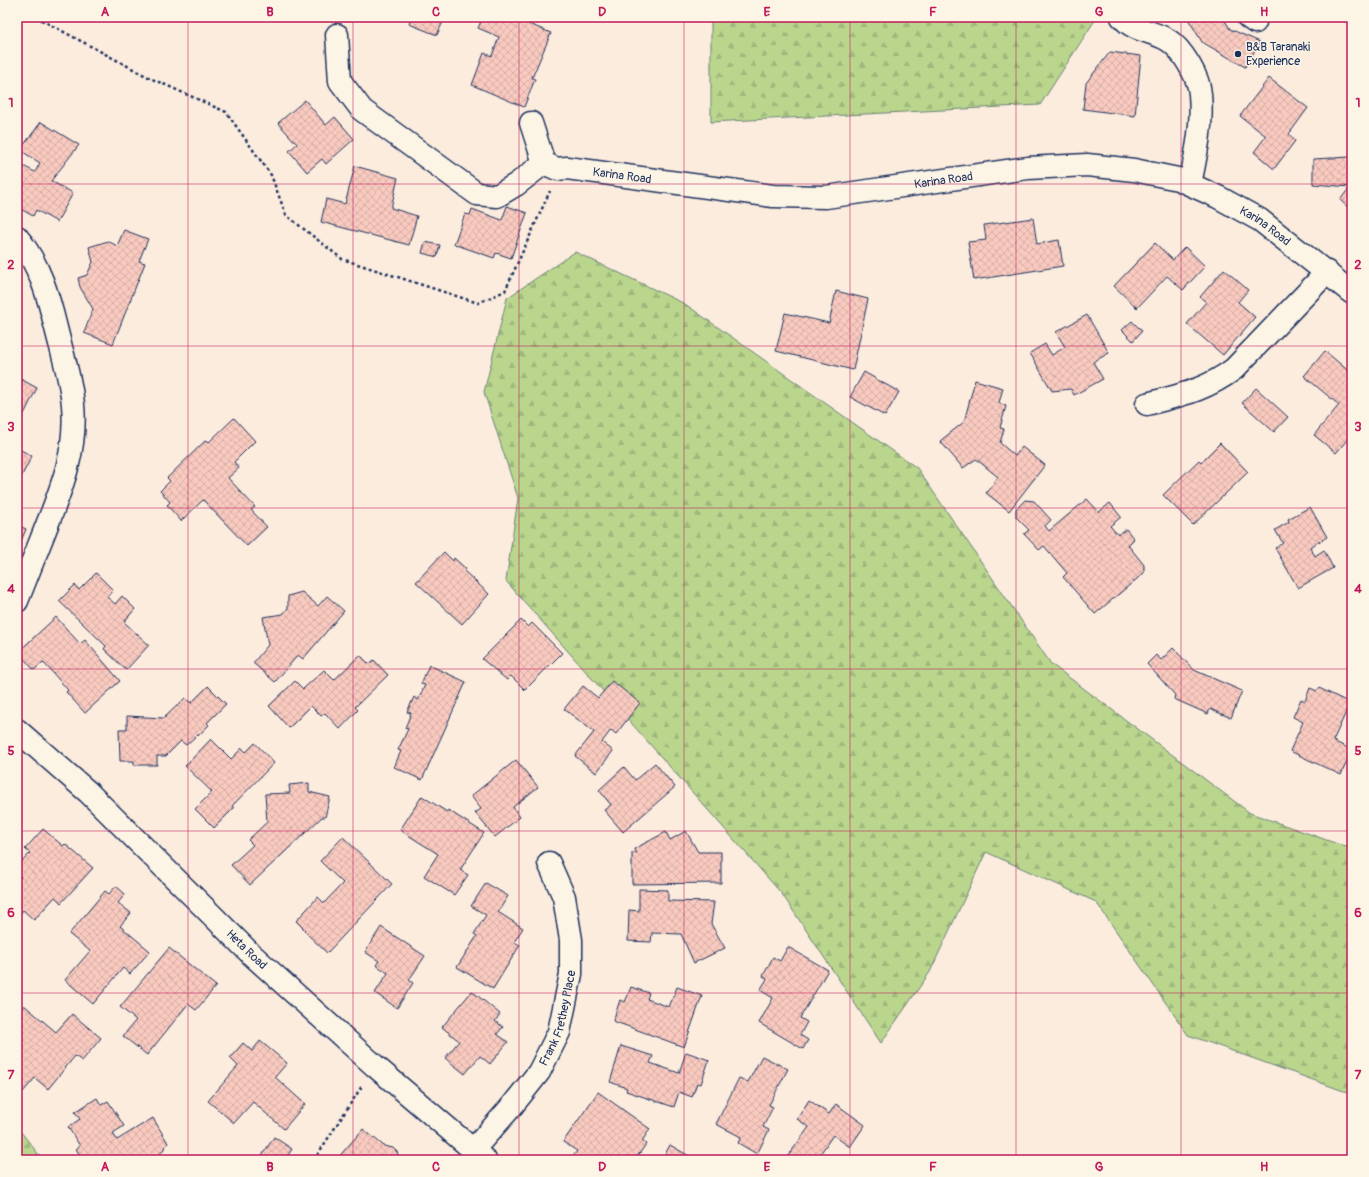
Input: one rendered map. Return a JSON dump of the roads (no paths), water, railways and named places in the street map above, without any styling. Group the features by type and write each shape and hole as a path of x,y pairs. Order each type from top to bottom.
{"street":[{"path":"1122,17 1127,24 1168,40 1187,59 1200,92 1198,140 1190,184"},
{"path":"337,35 340,81 362,110 477,194 497,196 551,166 531,123"},
{"name":"Karina Road","path":"551,166 773,196 826,197 1028,168 1087,165 1134,170 1178,179 1218,197 1260,220 1352,293"},
{"path":"17,237 31,257 41,277 48,298 69,379 73,404 74,430 71,455 62,486 17,601"},
{"path":"1147,404 1201,389 1219,380 1234,369 1327,272"},
{"name":"Heta Road","path":"17,730 88,792 251,954 375,1066 479,1155"},
{"name":"Frank Frethey Place","path":"479,1155 512,1106 539,1072 559,1032 571,974 571,940 564,897 550,863"}],"place":[{"name":"B&B Taranaki Experience","path":"1238,54"}]}
